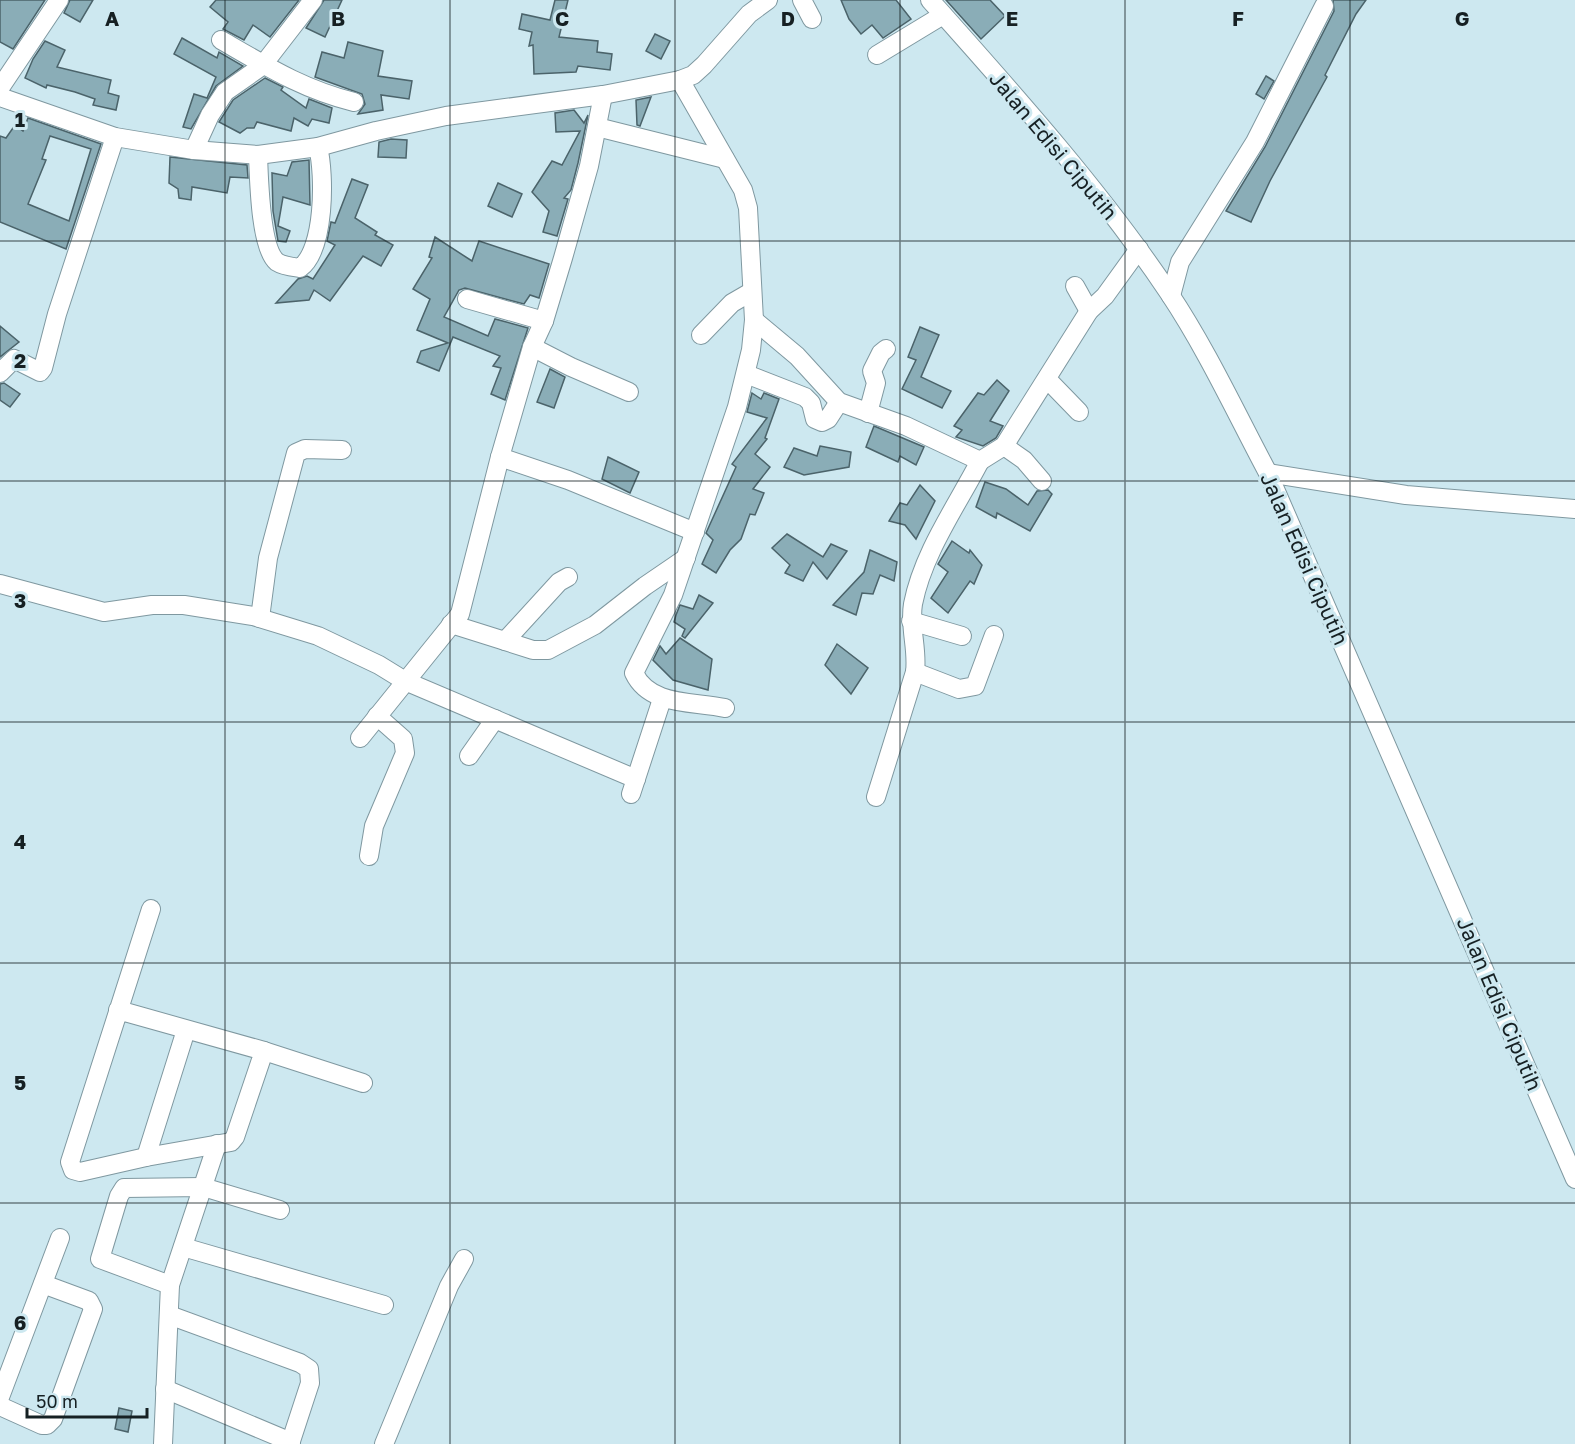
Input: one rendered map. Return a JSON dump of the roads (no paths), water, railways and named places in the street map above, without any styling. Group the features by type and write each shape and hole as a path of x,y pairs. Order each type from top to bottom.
{"street":[{"path":"0,88 59,0"},
{"path":"195,150 210,115 225,92 262,66 313,0"},
{"path":"0,97 115,137 195,150 258,155 318,147 376,130 446,116 603,95 680,80 693,75 704,65 749,14 768,0"},
{"path":"802,0 812,19"},
{"name":"Jalan Edisi Ciputih","path":"930,0 1045,133 1139,249 1171,296 1268,473 1575,1179"},
{"path":"1171,296 1180,262 1255,142 1324,6"},
{"path":"876,55 943,15"},
{"path":"221,40 262,66 319,93 354,102"},
{"path":"680,80 743,190 748,208 754,321 746,374 695,532 673,595 634,674 638,681 662,699 725,708"},
{"path":"360,738 460,614 500,457 532,347 544,321 597,127 603,95"},
{"path":"597,127 725,159"},
{"path":"0,373 14,359 35,372 40,372 43,368 57,314 115,137"},
{"path":"258,155 266,240 270,254 279,263 300,268 309,262 316,242 322,197 323,165 318,147"},
{"path":"876,797 915,672 918,655 911,621 920,578 980,461 1004,446 1089,311 1105,296 1139,249"},
{"path":"1075,286 1089,311"},
{"path":"701,335 732,303 752,292"},
{"path":"467,299 544,321"},
{"path":"754,321 797,356 838,402 906,426 980,461"},
{"path":"532,347 629,392"},
{"path":"868,413 876,383 872,370 881,353 886,349"},
{"path":"746,374 805,397 811,403 812,414 818,421 828,419 838,402"},
{"path":"1047,379 1079,412"},
{"path":"1004,446 1024,460 1042,481"},
{"path":"260,618 268,558 296,453 304,448 342,450"},
{"path":"500,457 568,480 695,532"},
{"path":"1268,473 1406,495 1575,509"},
{"path":"451,624 533,650 548,650 595,625 686,558"},
{"path":"505,641 559,582 568,577"},
{"path":"0,584 104,612 152,605 184,605 260,618 335,644 380,665 405,681 495,719 633,787 662,699"},
{"path":"911,621 962,636"},
{"path":"915,672 959,689 975,686 994,635"},
{"path":"369,856 374,840 374,826 405,753 403,739 377,716"},
{"path":"469,756 495,719"},
{"path":"151,909 70,1162 73,1170 80,1172 146,1157 231,1142 235,1137 264,1051"},
{"path":"118,1011 264,1051 363,1083"},
{"path":"146,1157 186,1029"},
{"path":"163,1444 170,1285 217,1144"},
{"path":"170,1285 100,1260 119,1196 124,1188 202,1187 280,1210"},
{"path":"0,1397 60,1238"},
{"path":"183,1247 384,1305"},
{"path":"384,1444 449,1286 464,1259"},
{"path":"0,1406 42,1425 47,1425 52,1419 93,1309 89,1301 42,1284"},
{"path":"165,1389 290,1443 310,1383 309,1369 300,1362 169,1315"}]}
